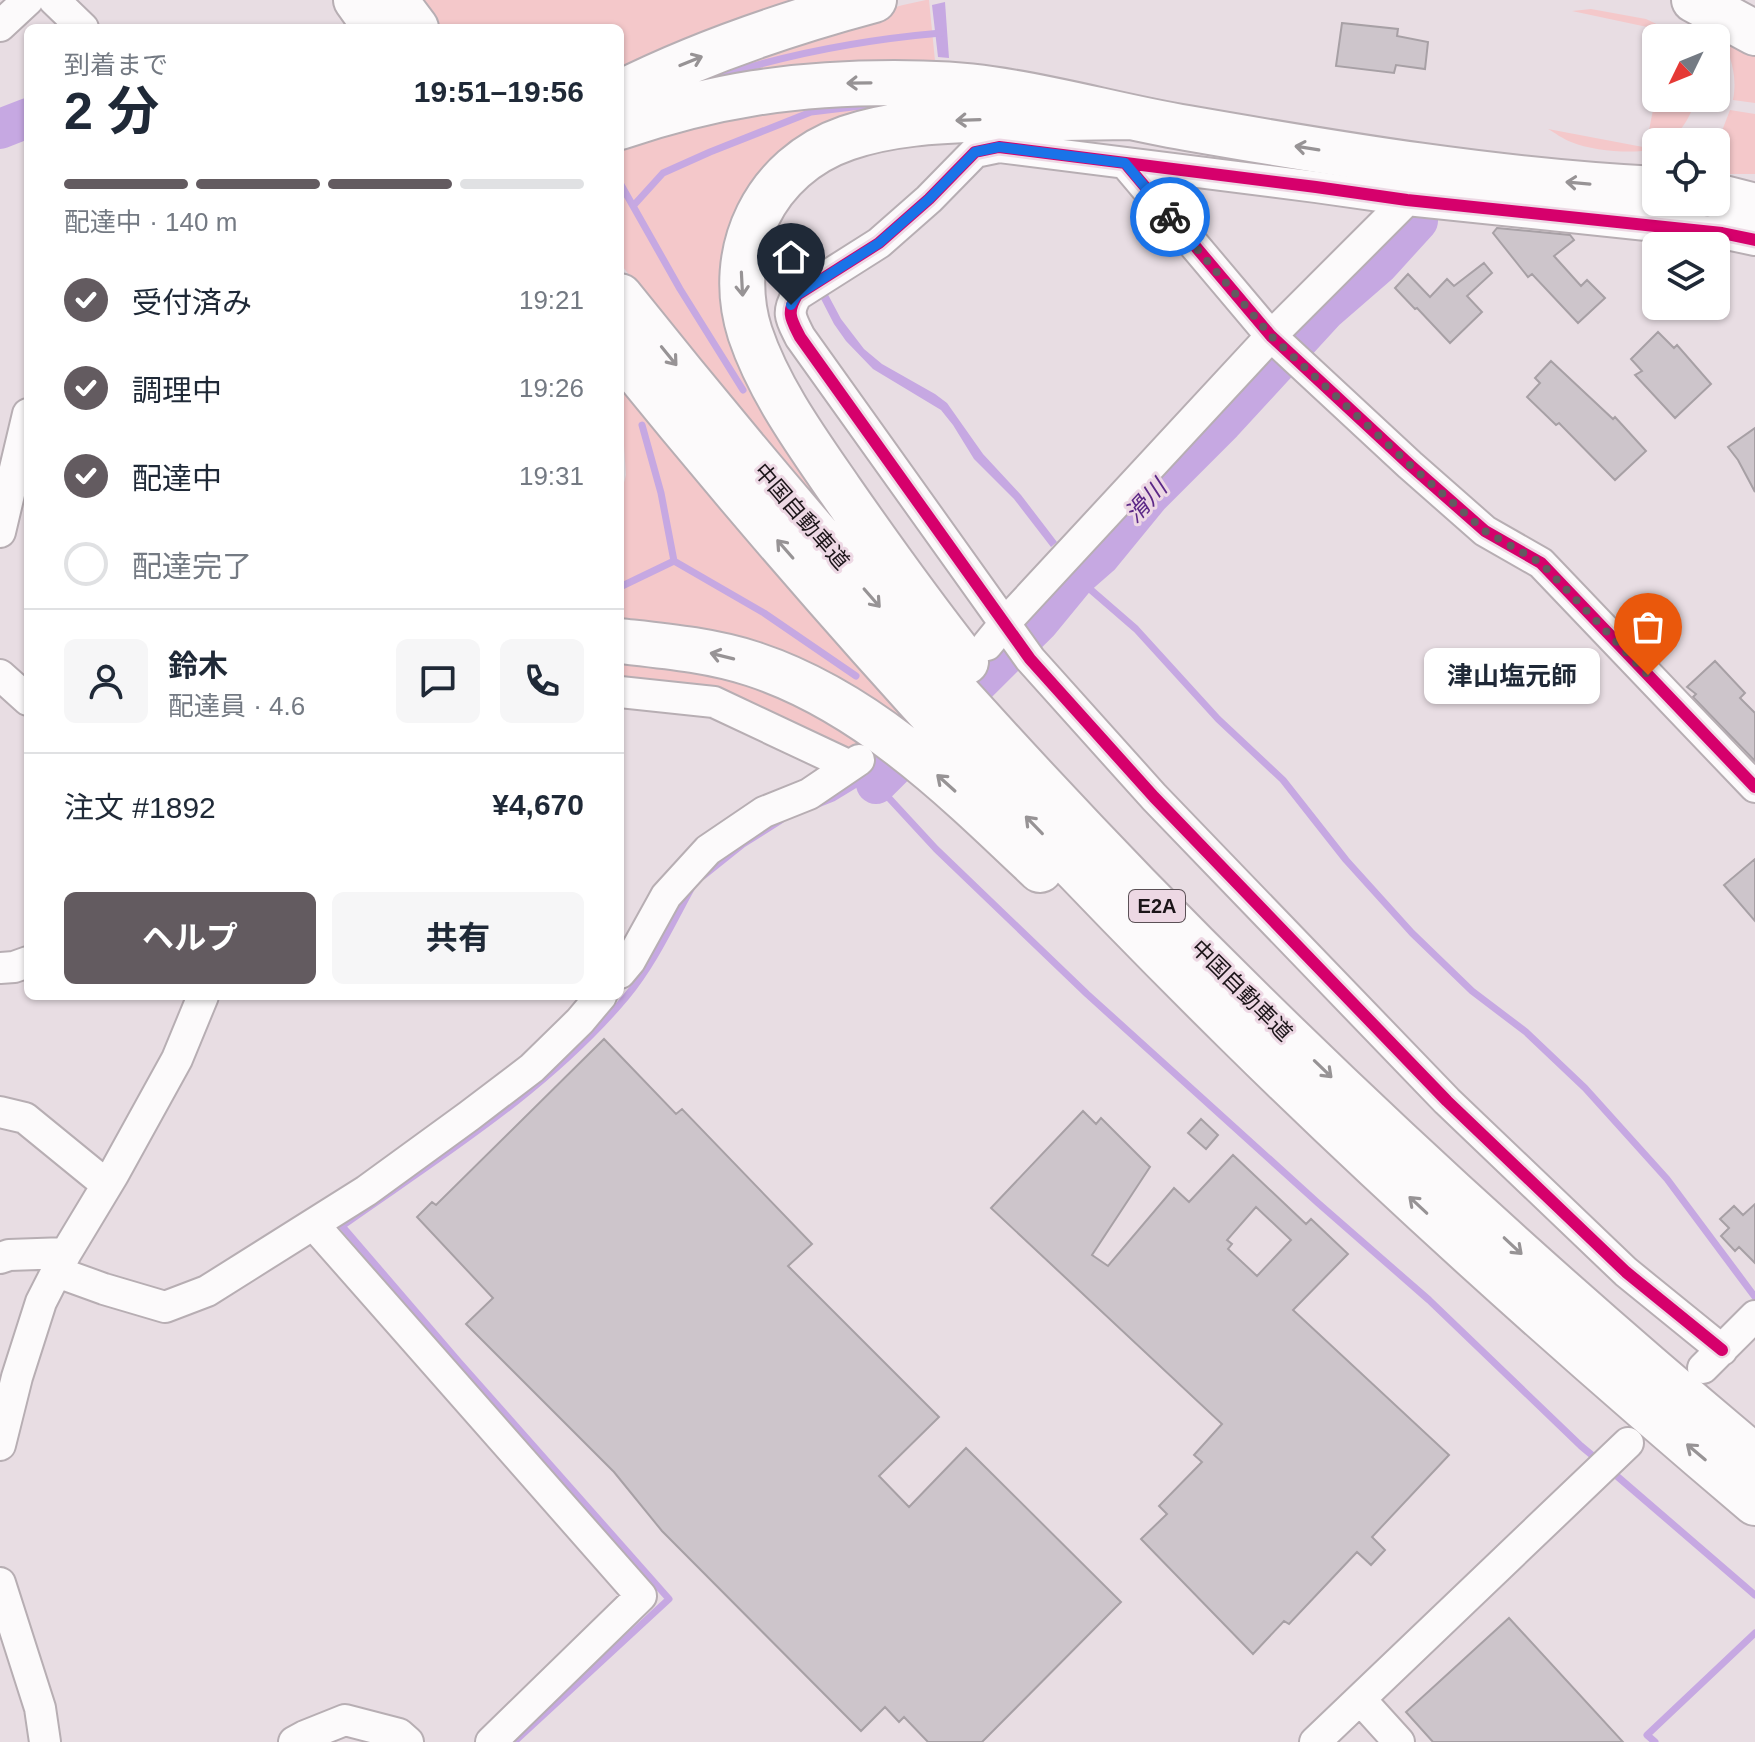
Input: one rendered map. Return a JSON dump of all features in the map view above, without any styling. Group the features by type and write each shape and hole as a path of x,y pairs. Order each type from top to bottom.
{"highway":[{"path":"348,0 365,24"},
{"path":"356,0 373,24"},
{"path":"395,0 413,24"},
{"path":"624,91 719,51 874,0"},
{"path":"1695,0 1755,33"},
{"path":"624,126 731,96 784,88 830,84 939,84 1037,96 1181,127 1384,161 1569,183 1642,188"},
{"path":"1130,117 940,121 881,129 845,139 802,162 783,178 766,199 754,221 741,272 743,301 761,359 795,423 828,473 928,614 993,696 1057,773 1147,866 1184,933"},
{"path":"1730,188 1755,187"},
{"path":"1730,200 1755,206"},
{"name":"中国自動車道","path":"624,301 883,611 1136,884 1397,1139 1644,1363 1755,1457"},
{"name":"中国自動車道","path":"624,357 846,619 1023,813 1206,1002 1360,1151 1610,1379 1755,1503"},
{"path":"624,641 678,647 752,664 813,689 861,717 937,775 1161,983 1360,1151"}],"street":[{"path":"0,26 28,0"},
{"path":"54,0 79,24"},
{"path":"1755,240 1706,231 1407,200 999,147 975,152 929,199 879,243 797,295 791,305 790,317 800,337 996,634 1030,659 1154,797 1447,1101 1712,1359 1755,1316"},
{"path":"1125,163 1271,336 1485,531 1541,563 1755,787"},
{"path":"996,634 1271,336 1407,200"},
{"path":"0,532 24,431"},
{"path":"0,675 24,696"},
{"path":"624,692 714,702 854,763 809,794 764,812 708,850 666,896 624,968"},
{"path":"0,968 24,963"},
{"path":"1,1439 41,1302 177,1059 201,1000"},
{"path":"0,1258 9,1255 62,1262 104,1289 165,1307 207,1291 379,1181 532,1068 598,1000"},
{"path":"0,1112 25,1118 107,1185"},
{"path":"314,1225 641,1596 491,1742"},
{"path":"1315,1742 1628,1443"},
{"path":"0,1583 40,1708 45,1742"},
{"path":"1360,1699 1399,1742"},
{"path":"40,1708 60,1742"},
{"path":"294,1742 345,1720 399,1734 408,1742"}],"shaded area":[{"path":"421,0 826,0 624,77 624,24 439,24"},
{"path":"929,0 936,71 624,106 844,21"},
{"path":"945,2 949,58 938,57 932,5"},
{"path":"1591,9 1646,19 1656,24 1642,26 1572,11"},
{"path":"1730,35 1755,45 1755,103 1733,100"},
{"path":"950,99 839,124 726,277 942,650 624,268 624,141 732,111"},
{"path":"1730,110 1755,114 1755,174 1730,174 1730,128 1723,128"},
{"path":"1653,112 1691,112 1681,128 1649,128"},
{"path":"1548,129 1642,147 1642,151 1597,149 1571,142"},
{"path":"825,289 841,319 864,349 882,364 947,403 983,454 1021,495 1057,542 1051,547 1014,499 974,459 941,410 873,369 846,341 818,293"},
{"path":"624,380 945,753 624,629"},
{"path":"624,654 714,665 872,738 859,749 850,751 624,681"}],"building":[{"path":"1342,23 1398,29 1397,36 1428,42 1425,69 1396,65 1394,73 1336,66"},
{"path":"1497,228 1570,235 1574,240 1554,256 1581,286 1587,280 1605,298 1578,323 1532,274 1528,277 1493,233"},
{"path":"1484,263 1492,273 1467,296 1482,312 1450,343 1395,288 1408,274 1430,297 1447,279 1454,286"},
{"path":"1658,332 1674,348 1677,345 1711,384 1675,418 1635,375 1642,371 1631,359"},
{"path":"1551,361 1613,419 1615,417 1646,451 1615,480 1559,423 1556,425 1527,397 1540,383 1535,378"},
{"path":"1755,428 1755,492 1728,447"},
{"path":"1715,661 1745,693 1740,698 1755,713 1755,761 1687,687"},
{"path":"1755,859 1755,921 1724,885"},
{"path":"604,1039 676,1114 682,1109 812,1244 788,1266 939,1417 879,1476 909,1507 966,1448 1121,1602 982,1742 928,1742 904,1717 899,1722 885,1707 861,1731 662,1531 614,1472 466,1324 493,1298 417,1217 432,1202 436,1205"},
{"path":"1083,1111 1096,1124 1101,1118 1150,1167 1092,1255 1108,1266 1174,1188 1189,1202 1233,1155 1306,1224 1311,1219 1348,1254 1293,1310 1449,1455 1372,1537 1385,1550 1371,1565 1357,1552 1289,1624 1284,1621 1253,1654 1141,1539 1167,1514 1159,1506 1202,1462 1194,1455 1222,1424 991,1208","holes":["1256,1207 1291,1240 1257,1276 1228,1249 1232,1244 1227,1240"]},
{"path":"1201,1119 1218,1135 1206,1149 1188,1133"},
{"path":"1755,1204 1755,1263 1739,1247 1735,1251 1721,1236 1729,1228 1720,1219 1734,1206 1743,1215"},
{"path":"1509,1618 1623,1742 1433,1742 1406,1712"}],"waterway":[{"path":"705,81 822,50 941,33"},
{"path":"634,205 663,173 710,152 811,112 869,105"},
{"path":"0,129 24,120"},
{"path":"624,190 680,289 743,390"},
{"name":"滑川","path":"876,784 1039,622 1076,577 1100,556 1150,495 1223,422 1325,311 1378,265 1418,221"},
{"path":"642,425 661,493 674,561 764,613 856,676"},
{"path":"624,585 674,561"},
{"path":"1076,577 1136,629 1218,719 1283,780 1346,860 1412,933 1472,991 1526,1032 1585,1088 1667,1179 1755,1297"},
{"path":"818,804 861,781 876,784 936,849 1087,994 1429,1300 1599,1461"},
{"path":"703,876 743,844 781,820"},
{"path":"624,999 662,944 692,887"},
{"path":"514,1742 669,1599 342,1226 528,1092 563,1062 623,1000"},
{"path":"1611,1471 1755,1595"},
{"path":"1655,1742 1647,1735 1755,1633"}],"cycle path":[{"path":"1722,1350 1626,1272 1447,1101 1154,797 1030,659 800,337 791,311 797,295 879,243 929,199 975,152 999,147 1407,200 1722,233 1755,240"},
{"path":"1125,163 1271,336 1485,531 1541,563 1755,787"}],"way so far":[{"path":"1170,217 1271,336 1485,531 1541,563 1648,675"}],"place":[{"name":"津山塩元師","path":"1648,675"}],"route":[{"path":"791,305 797,295 879,243 929,199 975,152 999,147 1125,163 1170,217"}]}
